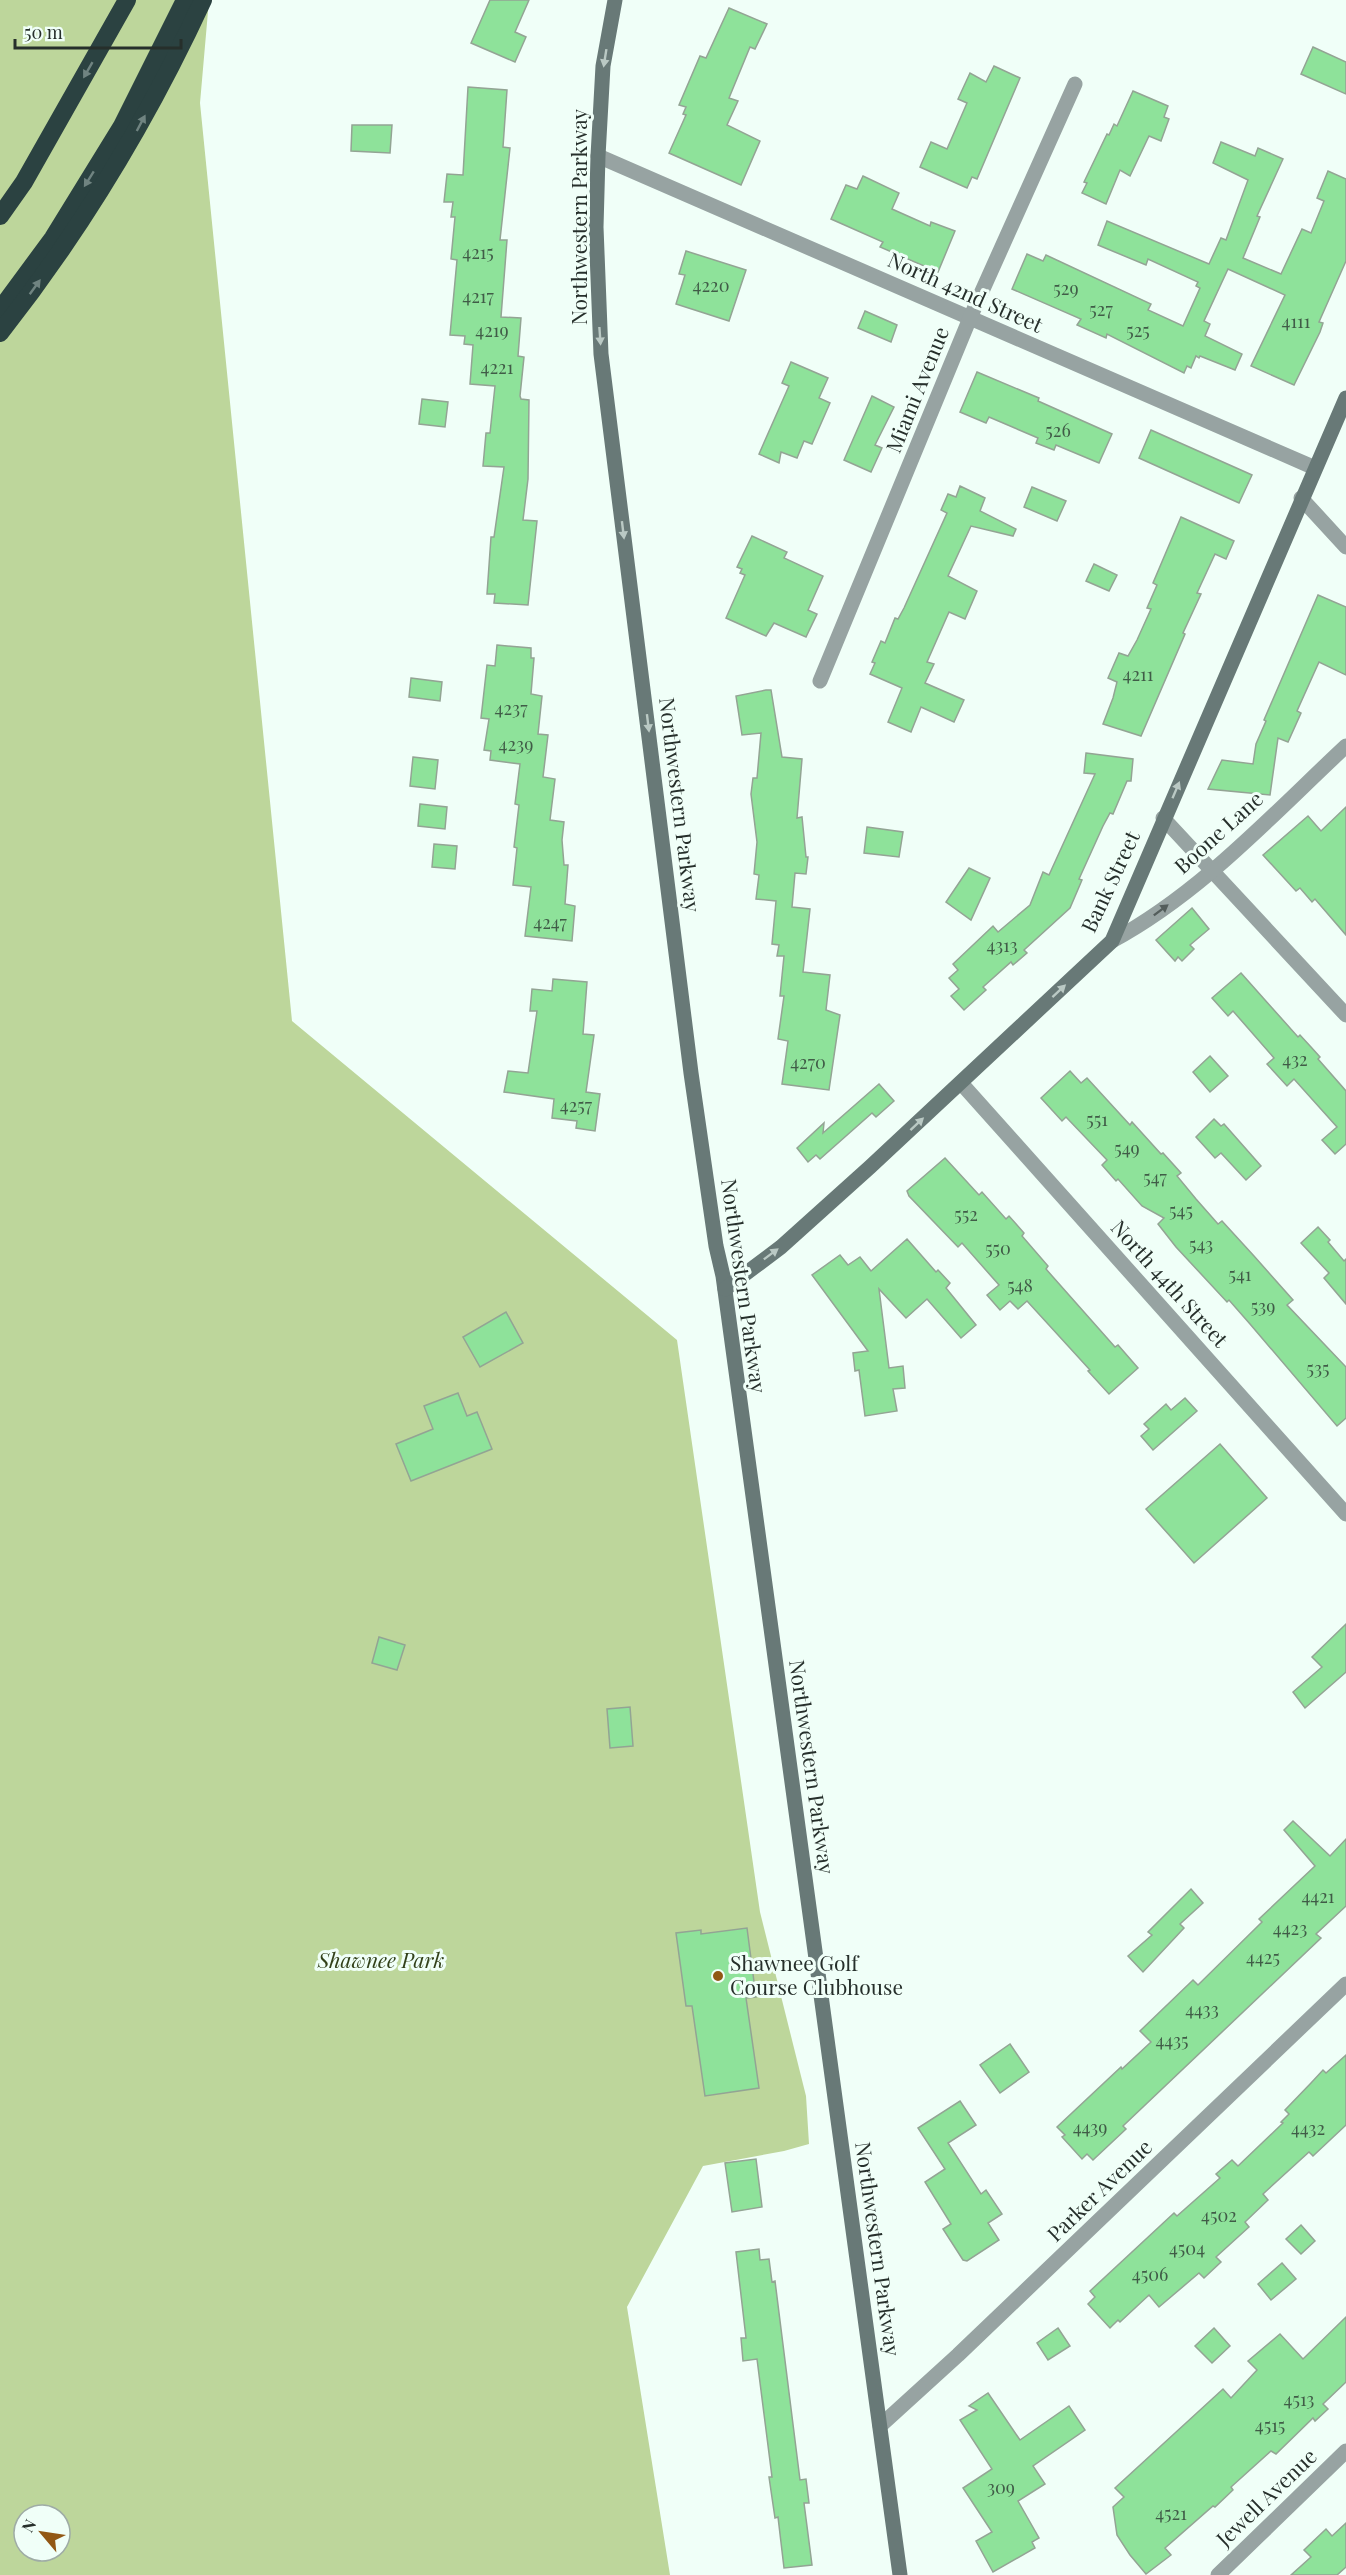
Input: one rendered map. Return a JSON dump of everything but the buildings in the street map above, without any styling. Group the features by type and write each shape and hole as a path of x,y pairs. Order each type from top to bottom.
{"highway":[{"path":"0,216 24,182 127,0"},
{"path":"0,333 67,243 132,140 185,0"},
{"path":"0,310 53,238 203,0"}],"street":[{"name":"Northwestern Parkway","path":"615,0 603,66 598,156 596,227 601,354 692,1073 716,1246 725,1289 900,2575"},
{"name":"Miami Avenue","path":"820,681 970,318 1075,84"},
{"name":"North 42nd Street","path":"598,156 1315,468"},
{"name":"Bank Street","path":"725,1289 781,1247 1112,941 1163,818 1346,398"},
{"path":"1301,498 1346,547"},
{"name":"Boone Lane","path":"1112,941 1141,925 1213,870 1346,746"},
{"path":"1163,818 1346,1015"},
{"name":"North 44th Street","path":"961,1083 1346,1514"},
{"name":"Parker Avenue","path":"880,2426 958,2355 1346,1984"},
{"name":"Jewell Avenue","path":"1218,2575 1346,2451"}],"green space":[{"name":"Shawnee Park","path":"0,0 209,0 200,103 292,1021 677,1340 760,1912 806,2096 809,2144 703,2166 627,2307 670,2575 0,2575"}],"place":[{"name":"Shawnee Golf Course Clubhouse","path":"718,1976"}]}
